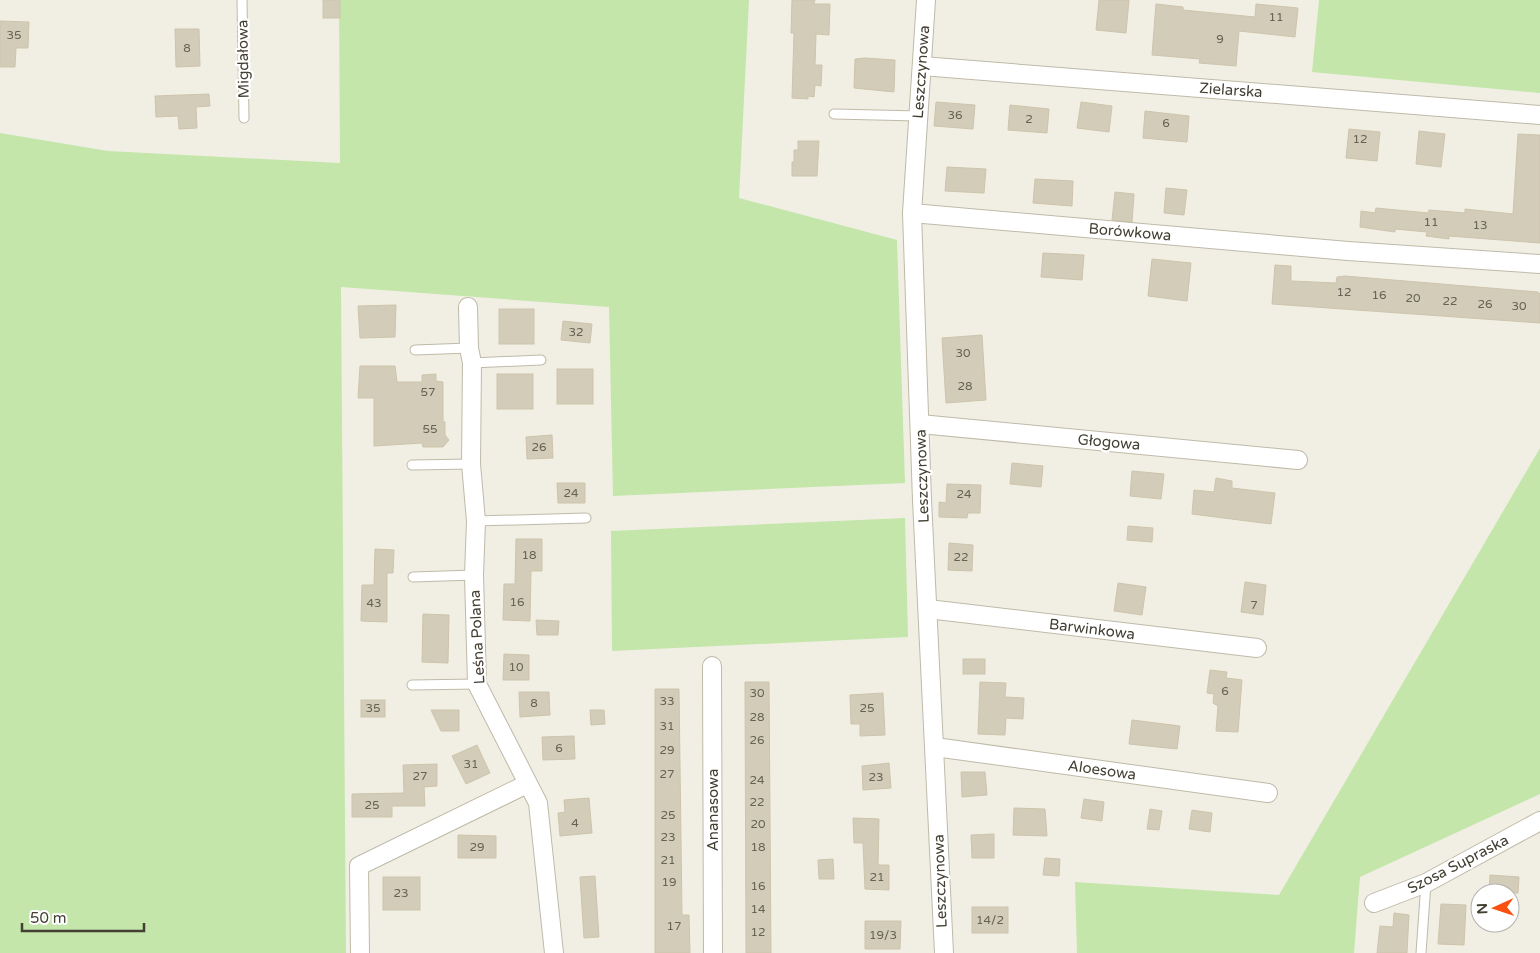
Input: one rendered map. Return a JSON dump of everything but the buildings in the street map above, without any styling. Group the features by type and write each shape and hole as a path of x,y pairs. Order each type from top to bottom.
{"street":[{"name":"Leszczynowa","path":"926,0 912,213 944,953"},
{"name":"Zielarska","path":"922,66 1540,114"},
{"name":"Borówkowa","path":"912,213 1348,252 1540,264"},
{"name":"Leśna Polana","path":"468,307 471,356 471,464 476,520 474,575 477,684 538,803 554,953"},
{"name":"Głogowa","path":"920,424 1298,460"},
{"name":"Barwinkowa","path":"928,609 1257,648"},
{"name":"Ananasowa","path":"712,666 713,953"},
{"name":"Aloesowa","path":"935,747 1268,793"},
{"path":"360,953 358,866 527,784"},
{"name":"Szosa Supraska","path":"1374,903 1426,883 1540,821"}],"lane":[{"name":"Migdałowa","path":"242,0 244,118"},
{"path":"834,114 918,116"},
{"path":"415,350 471,356 541,360"},
{"path":"412,465 471,464"},
{"path":"476,520 586,518"},
{"path":"413,577 474,575"},
{"path":"412,684 477,684"},
{"path":"1421,953 1426,883"}],"green space":[{"path":"339,0 749,0 739,198 897,240 905,483 613,496 609,307 341,287 346,953 0,953 0,133 108,151 340,163"},
{"path":"1319,0 1540,0 1540,93 1312,72"},
{"path":"1540,448 1540,794 1360,877 1354,953 1077,953 1075,882 1279,895"},
{"path":"905,518 908,637 612,651 611,531"}]}
